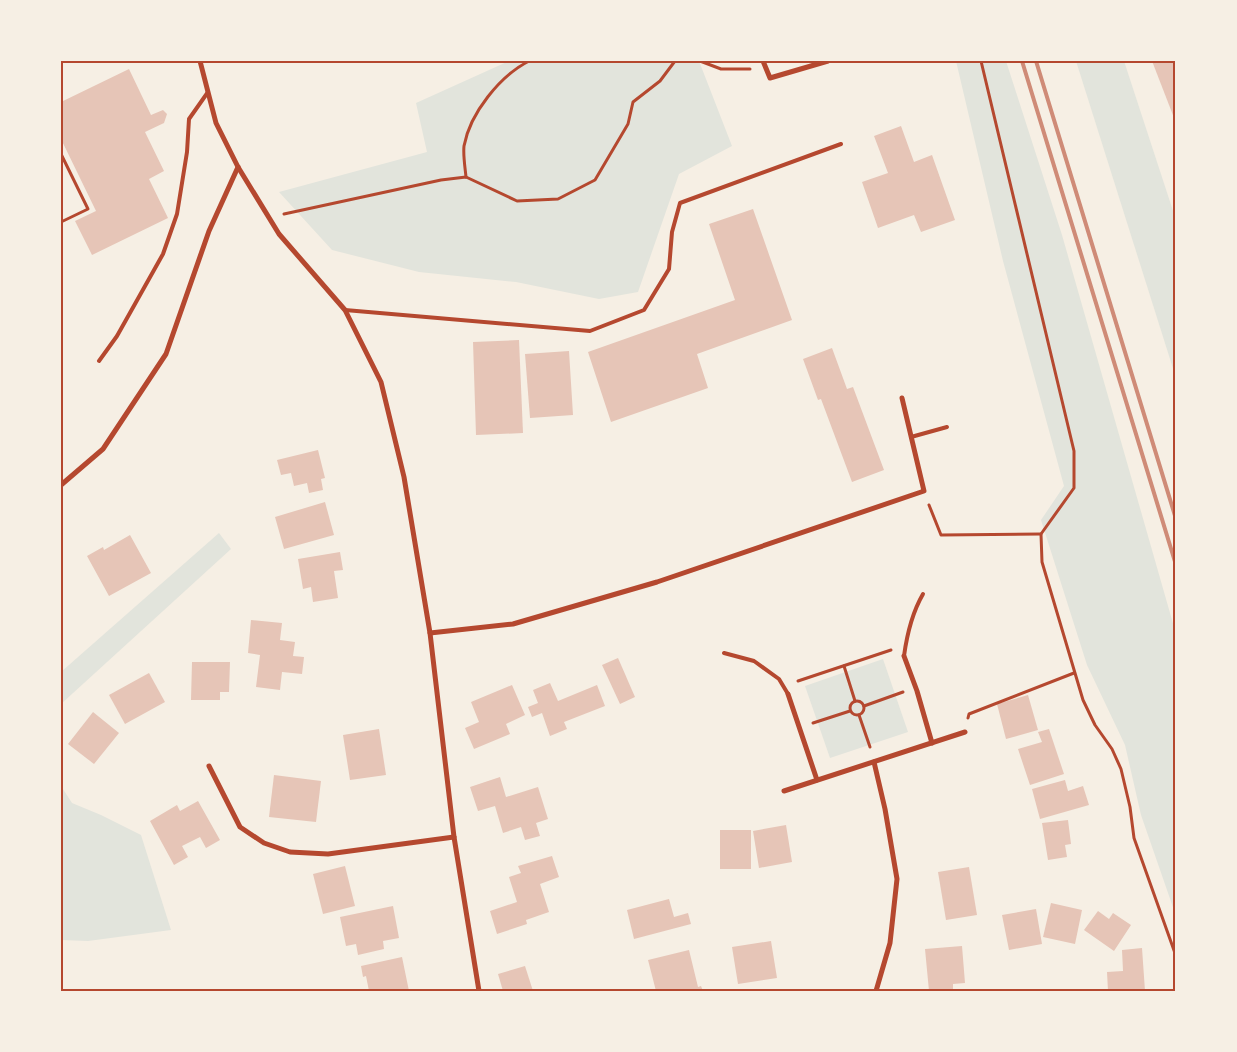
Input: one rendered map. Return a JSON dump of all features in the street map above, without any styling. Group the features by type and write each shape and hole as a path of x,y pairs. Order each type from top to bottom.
{"street":[{"path":"200,61 216,123 238,167 279,234 345,310 380,382 404,477 430,633 454,837 479,991"},
{"path":"763,61 770,78 828,61"},
{"path":"61,485 103,449 166,354 209,231 238,167"},
{"path":"430,633 513,624 657,582 924,491 902,398"},
{"path":"904,656 916,688 932,743"},
{"path":"788,694 817,780"},
{"path":"784,791 965,732"},
{"path":"874,762 885,809 897,879 890,943 876,991"},
{"path":"208,766 240,828 264,843 290,852 328,854 454,837"}],"lane":[{"path":"99,361 117,336 163,254 177,214 187,152 189,119 208,92"},
{"path":"345,310 590,331 644,310 669,269 672,232 680,203 841,144"},
{"path":"911,437 947,427"},
{"path":"904,656 915,608 923,594"},
{"path":"724,653 754,661 779,679 788,694"}],"path":[{"path":"466,177 464,146 471,123 496,86 517,67 528,61"},
{"path":"268,218 441,180 466,177 517,201 558,199 596,180 628,124 633,102 660,81 674,61"},
{"path":"700,61 721,69 767,70"},
{"path":"981,61 1074,451 1074,488 1041,534 1042,562 1083,700 1094,724 1112,749 1121,769 1130,807 1134,838 1176,956"},
{"path":"61,154 88,209 61,222"},
{"path":"924,491 941,535 1041,534"},
{"path":"783,686 906,644"},
{"path":"844,666 855,701"},
{"path":"965,732 969,714 1074,673"},
{"path":"864,706 916,688"},
{"path":"855,701 860,701 864,706 863,713 859,715"},
{"path":"850,711 851,704 855,701"},
{"path":"800,728 850,711"},
{"path":"850,711 859,715"},
{"path":"859,715 874,762"}],"shaded area":[{"path":"509,61 699,61 732,146 679,174 638,292 599,299 516,282 419,272 332,250 279,192 427,152 416,103"},
{"path":"956,61 1006,61 1062,235 1176,634 1176,916 1141,815 1125,745 1087,665 1041,520 1064,486 1003,261"},
{"path":"1076,61 1124,61 1176,220 1176,378"},
{"path":"219,533 231,549 61,704 61,672"},
{"path":"883,659 908,732 830,758 805,686"},
{"path":"61,786 72,803 141,835 171,930 88,941 61,940"}],"building":[{"path":"1152,61 1176,61 1176,123"},
{"path":"129,69 151,115 163,110 167,114 164,123 145,132 164,171 149,179 168,218 92,255 75,221 96,211 61,139 61,102"},
{"path":"901,126 914,162 932,155 955,220 921,232 914,215 878,228 862,182 888,173 874,136"},
{"path":"753,209 792,320 697,354 708,388 611,422 588,352 735,300 709,224"},
{"path":"519,340 523,433 476,435 473,342"},
{"path":"832,348 847,389 853,387 884,470 852,482 821,399 818,400 803,359"},
{"path":"569,351 573,415 530,418 525,354"},
{"path":"318,450 325,478 321,479 323,490 309,493 307,483 294,486 291,473 281,475 277,460"},
{"path":"325,502 334,535 284,549 275,517"},
{"path":"130,535 151,573 109,596 87,556 103,547 104,550"},
{"path":"340,552 343,570 334,571 338,598 313,602 311,587 303,589 298,559"},
{"path":"251,620 282,623 280,640 295,642 293,656 304,657 302,674 282,672 280,690 256,687 260,655 248,653"},
{"path":"618,658 635,697 620,704 602,665"},
{"path":"192,662 230,662 229,692 220,692 220,700 191,700"},
{"path":"149,673 165,702 125,724 109,695"},
{"path":"550,683 558,701 597,685 605,706 564,722 567,729 550,736 542,713 532,717 528,707 538,703 533,690"},
{"path":"512,685 525,715 506,724 510,734 474,749 465,728 479,722 471,702"},
{"path":"1028,695 1038,730 1006,739 997,704"},
{"path":"93,712 119,733 94,764 68,744"},
{"path":"379,729 386,775 350,780 343,735"},
{"path":"1049,729 1064,774 1030,785 1018,749 1042,742 1038,732"},
{"path":"274,775 321,781 316,822 269,817"},
{"path":"500,777 506,797 538,787 548,819 536,823 540,836 525,840 521,827 503,833 495,806 478,811 470,787"},
{"path":"1065,780 1068,791 1083,786 1089,805 1040,819 1032,789"},
{"path":"198,801 220,840 206,848 200,837 182,846 188,857 174,865 150,821 177,805 180,811"},
{"path":"1068,820 1071,844 1065,845 1067,857 1048,860 1042,823"},
{"path":"786,825 792,862 759,868 753,831"},
{"path":"720,830 751,830 751,869 720,869"},
{"path":"552,856 559,877 540,884 549,912 526,920 527,924 497,934 490,911 517,902 509,877 521,873 518,866"},
{"path":"345,866 355,906 323,914 313,874"},
{"path":"969,867 977,915 946,920 938,872"},
{"path":"669,899 674,917 688,913 691,924 634,939 627,910"},
{"path":"1051,903 1082,910 1075,944 1043,937"},
{"path":"393,906 399,938 383,941 384,949 358,955 356,944 346,946 340,917"},
{"path":"1036,909 1042,944 1009,950 1002,915"},
{"path":"1098,911 1109,919 1113,913 1131,925 1114,951 1084,930"},
{"path":"771,941 777,978 738,984 732,947"},
{"path":"962,946 965,983 953,984 953,991 929,991 925,949"},
{"path":"1142,948 1145,991 1108,991 1107,972 1123,971 1122,950"},
{"path":"689,950 698,987 701,986 703,991 656,991 648,960"},
{"path":"402,957 409,991 369,991 366,976 363,977 361,966"},
{"path":"525,966 533,991 503,991 498,974"}],"railway":[{"path":"1022,61 1176,565"},
{"path":"1036,61 1176,519"}]}
